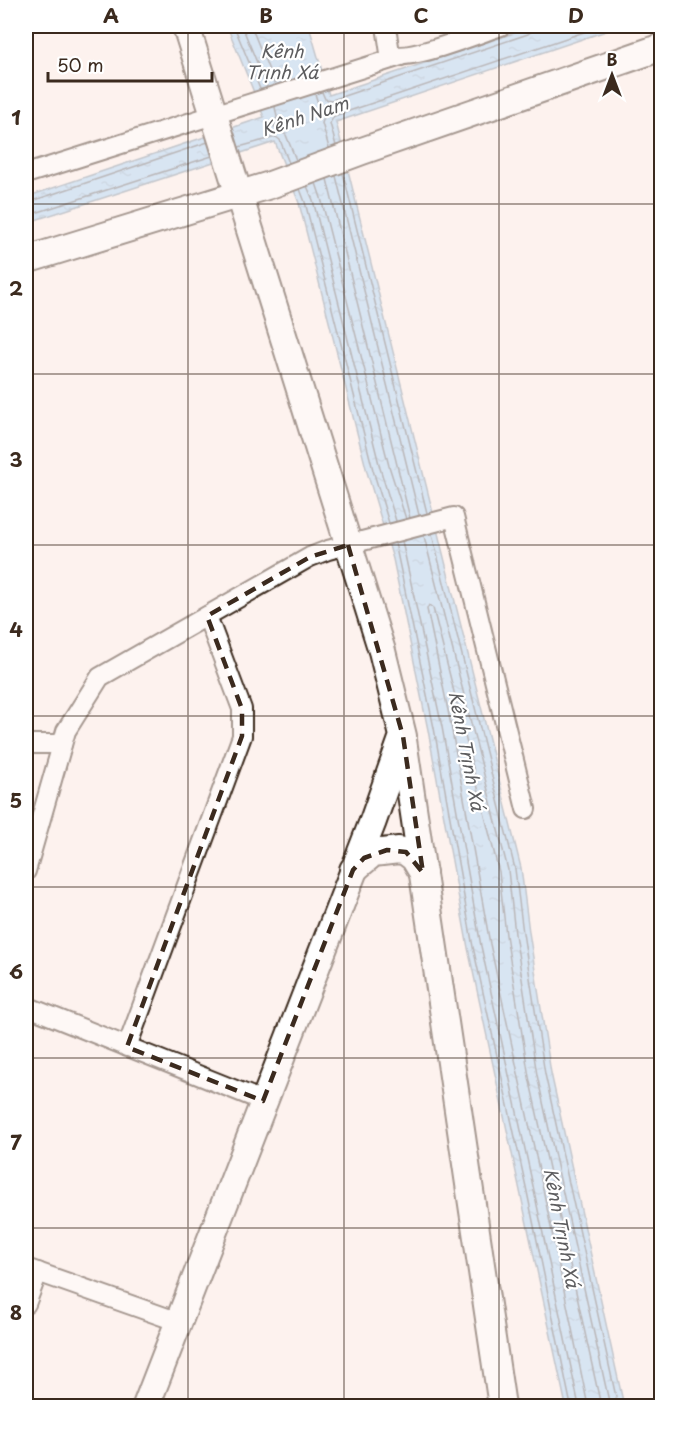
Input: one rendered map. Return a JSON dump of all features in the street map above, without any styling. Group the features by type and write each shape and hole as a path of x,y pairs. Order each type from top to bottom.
{"main road":[{"path":"186,26 236,185 356,543 403,736 502,1407"},
{"path":"26,260 236,185 270,185 362,150 662,46"},
{"path":"146,1407 373,821 403,736"},
{"path":"353,870 373,853 399,850 414,858 423,873"}],"street":[{"path":"386,26 390,53 394,56 419,54 501,26"},
{"path":"26,174 401,56"},
{"path":"26,871 28,850 66,731 100,677 310,557 454,518 526,809"},
{"path":"127,1047 242,736 242,709 207,616"},
{"path":"26,744 62,744"},
{"path":"26,1006 263,1101"},
{"path":"26,1304 32,1270 178,1322"}],"highlighted area":[{"path":"348,545 403,736 423,873 406,852 387,850 364,858 353,870 263,1101 127,1047 242,736 242,709 207,616 310,557"}],"water":[{"name":"Kênh Trịnh Xá","path":"227,26 309,26 329,95 535,26 621,26 336,122 521,868 551,1073 624,1406 566,1406 468,948 428,730 393,559 367,472 299,203 275,142 26,223 26,197 264,117"}],"water label":[{"name":"Kênh Nam","path":"305,117"}]}
